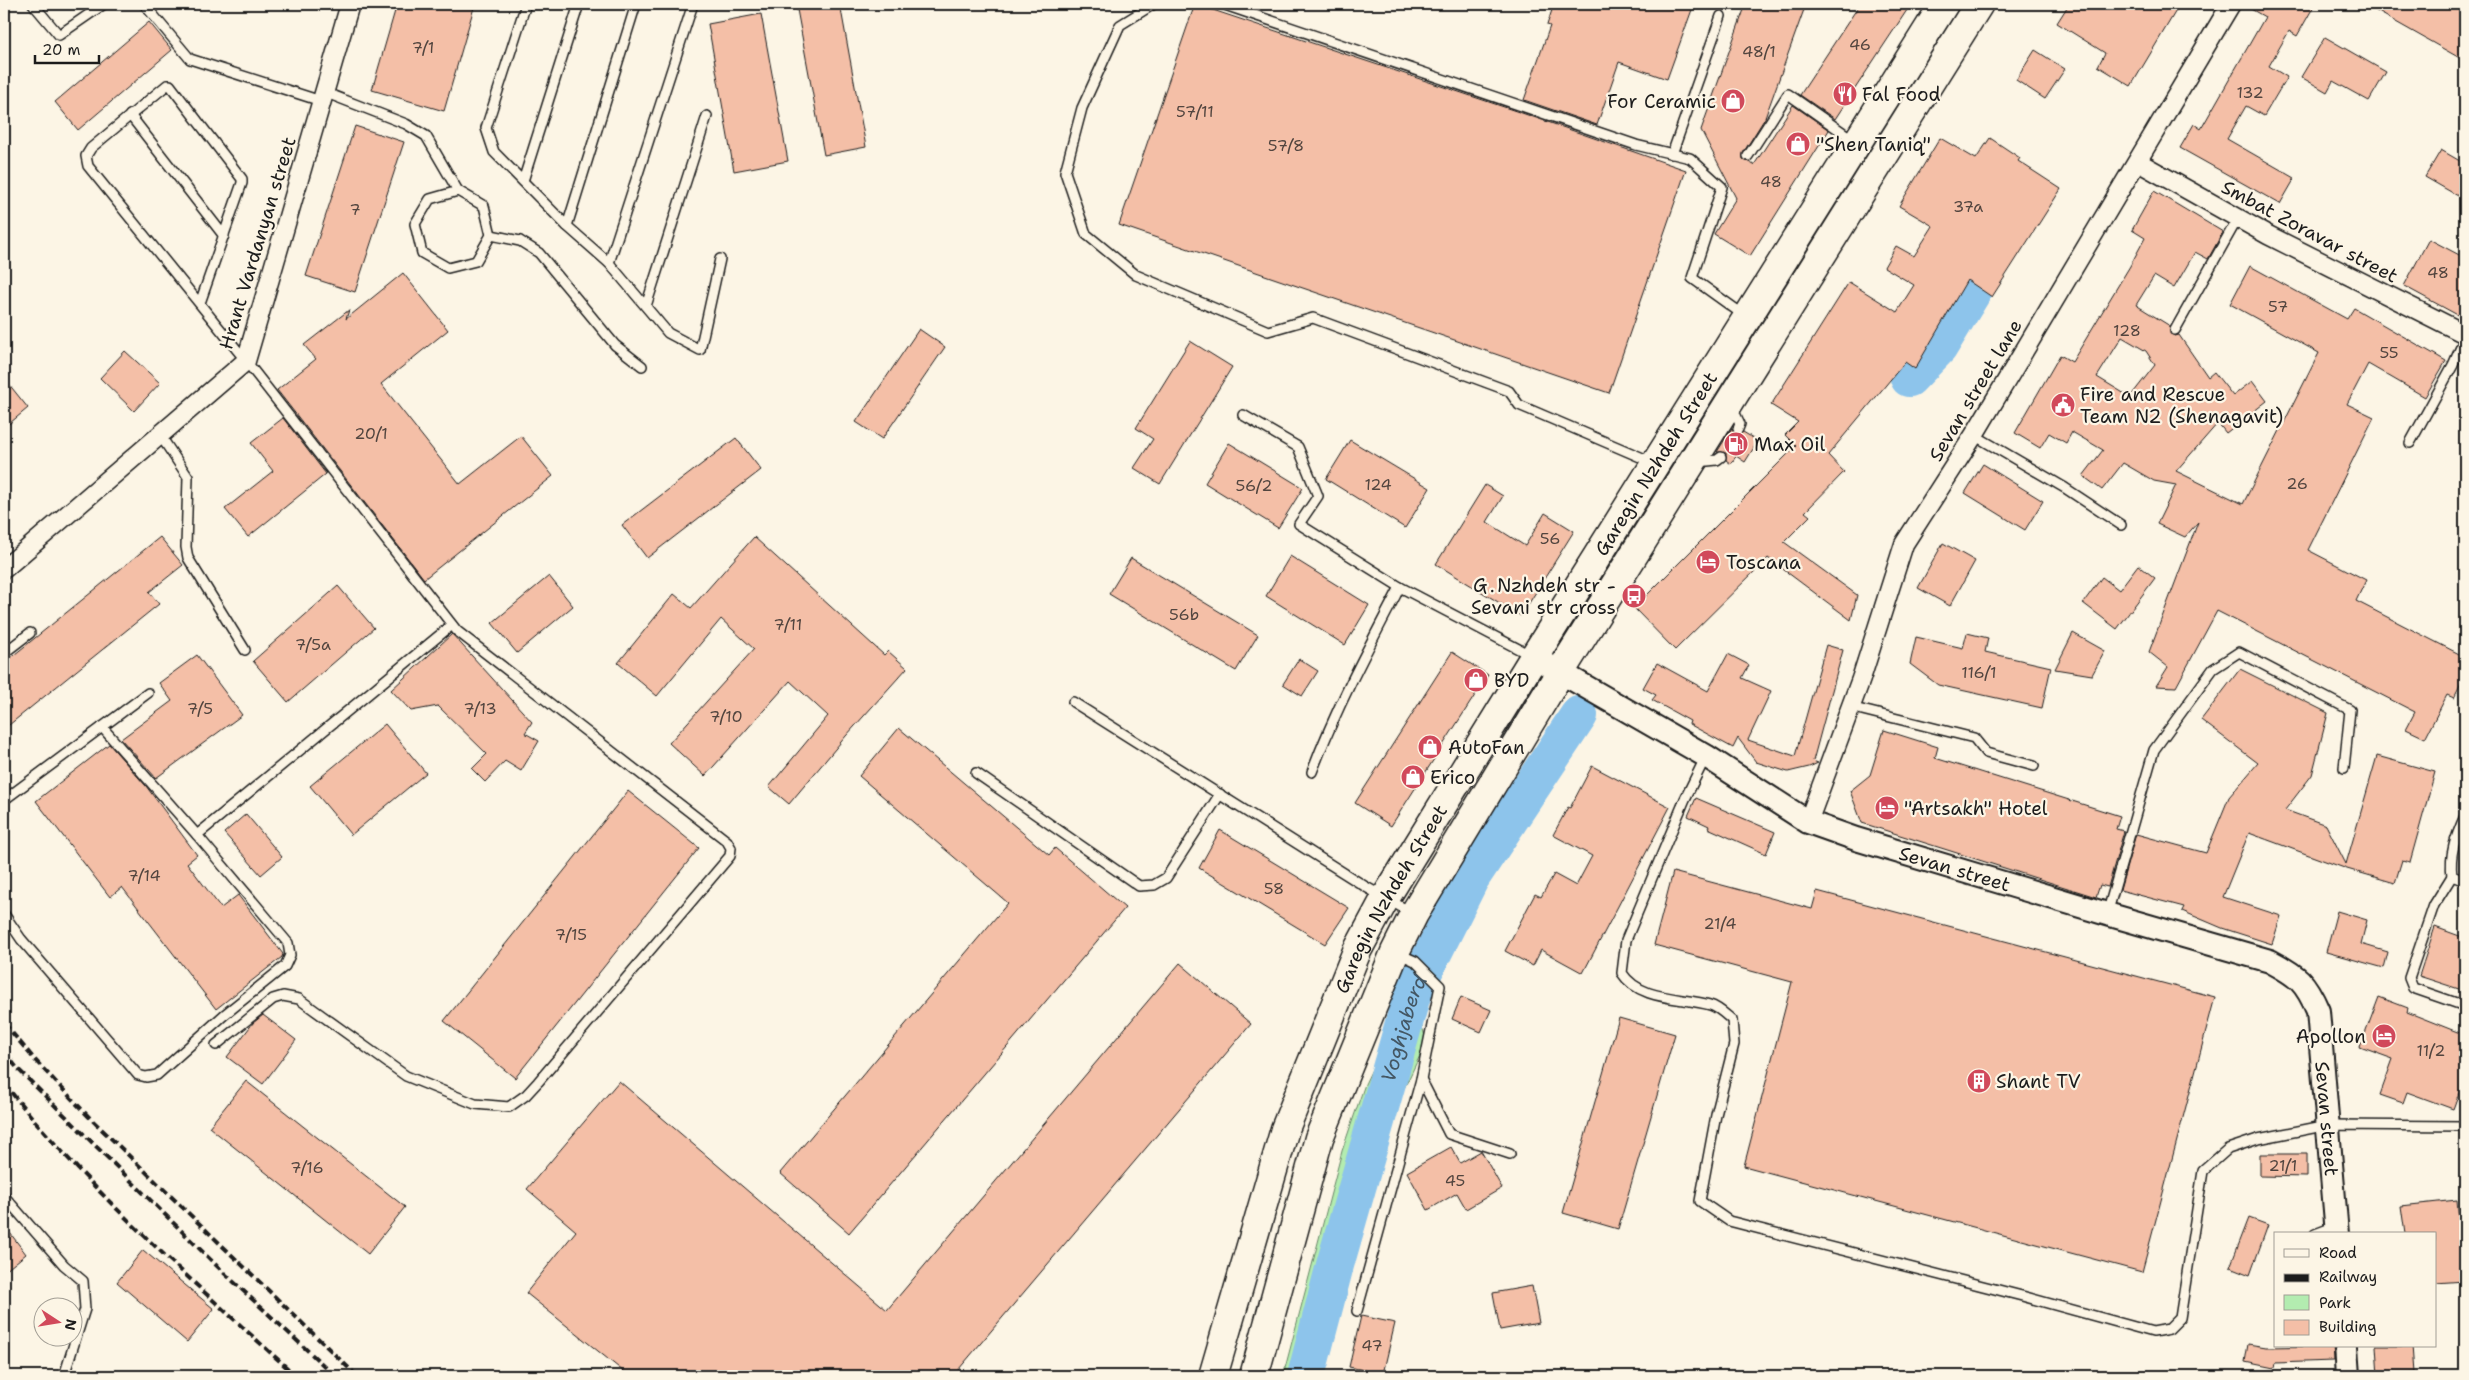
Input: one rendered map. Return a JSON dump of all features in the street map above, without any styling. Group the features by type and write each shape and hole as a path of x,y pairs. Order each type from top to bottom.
{"main road":[{"name":"Garegin Nzhdeh Street","path":"1214,1376 1285,1129 1357,951 1386,897 1534,657 1944,4"},
{"name":"Garegin Nzhdeh Street","path":"1254,1376 1319,1138 1395,952 1414,914 1560,671 1980,4"}],"street":[{"name":"Hrant Vardanyan street","path":"4,569 246,361 350,4"},
{"name":"Sevan street lane","path":"1808,822 1850,707 1904,544 1974,435 2231,4"},
{"name":"Smbat Zoravar street","path":"2138,162 2238,218 2465,334"},
{"name":"Sevan street","path":"1534,657 1706,756 1808,822 2106,914 2270,961 2295,974 2309,990 2318,1011 2328,1125 2329,1231"},
{"path":"2346,1348 2348,1376"}],"lane":[{"path":"33,4 59,35 104,4"},
{"path":"144,4 190,59 322,96 406,124 426,136 458,191 484,206 491,235 476,261 448,268 422,253 415,224 430,199 458,191"},
{"path":"526,4 486,128 494,152 566,226 609,263 668,333 700,350 720,259"},
{"path":"523,181 578,4"},
{"path":"566,226 636,4"},
{"path":"609,263 693,4"},
{"path":"1154,4 1120,25 1082,108 1065,172 1086,234 1136,275 1268,331 1313,318 1509,391 1519,405 1655,464"},
{"path":"1222,4 1636,145 1690,158 1722,187 1692,278 1747,318"},
{"path":"1672,154 1720,16"},
{"path":"200,303 242,179 170,85 164,86 91,148 86,156 88,166 200,303 457,631 727,841 731,848 730,856 538,1082 526,1095 509,1107 475,1104 406,1076 299,999 290,997 283,996 273,999 216,1045"},
{"path":"1748,156 1788,94 1857,142"},
{"path":"130,115 224,236"},
{"path":"646,306 707,116"},
{"path":"2175,330 2238,218"},
{"path":"491,235 520,242 539,253 615,345 642,366"},
{"path":"2410,443 2453,365 2465,338"},
{"path":"1729,402 1740,424 1738,429"},
{"name":"Sevan street","path":"1243,415 1298,447 1318,496 1299,524 1400,587 1534,657"},
{"path":"160,435 188,477 186,547 188,558 245,650"},
{"path":"1974,435 2065,488 2121,525"},
{"path":"1691,463 1716,460 1721,457"},
{"path":"1312,772 1354,676 1400,587"},
{"path":"197,835 452,625"},
{"path":"4,652 30,633"},
{"path":"2106,914 2154,750 2214,669 2239,652 2350,710 2344,768"},
{"path":"4,800 148,694"},
{"path":"1074,702 1366,887 1414,914"},
{"path":"1850,707 1974,738 1986,753 2034,766"},
{"path":"4,914 21,939 138,1075 146,1077 157,1075 224,1015 285,966 290,955 288,943 197,835 102,727"},
{"path":"1706,756 1685,799 1626,940 1622,973 1628,983 1644,992 1712,1005 1732,1020 1734,1044 1716,1114 1700,1201 1729,1222 2022,1296 2153,1332 2169,1329 2180,1318 2203,1171 2228,1149 2258,1139 2328,1125 2465,1126"},
{"path":"976,773 1139,886 1154,885 1166,878 1220,794"},
{"path":"2465,816 2451,853 2452,876 2434,905 2409,978 2413,988 2465,1006"},
{"path":"2452,876 2465,881"},
{"path":"1357,1310 1422,1079 1440,986 1421,965 1395,952"},
{"path":"1422,1079 1449,1134 1510,1154"},
{"path":"4,1196 64,1265 83,1281 85,1309 64,1376"}],"green space":[{"path":"1402,1005 1419,1021 1424,1031 1426,1043 1385,1128 1372,1166 1368,1197 1356,1237 1353,1259 1336,1295 1314,1376 1283,1376 1342,1151 1365,1084"}],"building":[{"path":"397,4 475,4 444,111 372,90"},
{"path":"796,4 840,4 866,147 824,155"},
{"path":"1195,4 1686,170 1609,393 1119,225"},
{"path":"1554,4 1694,4 1667,79 1619,62 1597,125 1524,100 1550,26 1547,25"},
{"path":"1746,4 1806,4 1765,118 1743,153 1743,159 1754,165 1793,105 1829,130 1750,256 1714,234 1736,198 1701,130"},
{"path":"1860,4 1911,4 1835,119 1800,95"},
{"path":"2069,4 2180,4 2131,86 2098,66 2105,53 2057,23"},
{"path":"2242,4 2315,4 2297,36 2289,31 2269,66 2287,77 2264,116 2246,106 2227,139 2295,178 2280,204 2180,148 2194,124 2201,129 2265,17"},
{"path":"2364,4 2459,4 2465,7 2465,61"},
{"path":"761,14 788,161 734,171 708,24"},
{"path":"149,22 172,50 78,130 55,102"},
{"path":"2325,37 2386,72 2369,101 2333,81 2327,92 2301,77"},
{"path":"2035,50 2065,69 2045,99 2016,80"},
{"path":"355,126 404,142 355,292 306,276"},
{"path":"1940,138 1976,159 1990,138 2020,158 2018,161 2061,189 1992,297 1967,280 1915,369 1905,362 1828,455 1844,472 1805,512 1810,516 1784,542 1857,595 1851,620 1768,558 1675,650 1634,608 1796,446 1785,435 1798,422 1771,405 1849,282 1897,312 1914,285 1884,267 1896,246 1914,256 1933,226 1899,206"},
{"path":"2441,150 2465,164 2465,200 2425,177"},
{"path":"2154,191 2223,232 2208,259 2195,252 2174,288 2154,276 2136,305 2170,326 2170,334 2179,335 2208,377 2214,372 2233,396 2252,381 2267,401 2226,433 2218,423 2176,471 2243,504 2319,353 2230,304 2250,266 2347,319 2354,308 2446,361 2425,397 2368,364 2347,404 2374,417 2308,550 2366,580 2356,601 2465,657 2465,676 2454,698 2447,695 2425,738 2406,729 2415,712 2217,611 2176,687 2156,686 2168,667 2149,652 2198,522 2185,537 2157,524 2176,485 2154,481 2123,463 2102,490 2083,476 2103,450 2072,432 2066,443 2049,433 2040,448 2015,433 2060,355 2072,362 2130,266 2145,238 2132,230","holes":["2122,337 2146,351 2155,365 2130,397 2097,377"]},
{"path":"2429,239 2465,258 2465,319 2404,286"},
{"path":"403,273 448,330 381,384 460,484 521,436 553,476 424,579 277,390 316,359 304,345 349,310 346,319"},
{"path":"919,329 945,347 882,439 856,422"},
{"path":"1190,341 1232,367 1160,484 1134,468 1153,439 1136,428"},
{"path":"125,351 160,383 134,411 100,378"},
{"path":"4,378 28,408 4,428"},
{"path":"283,418 326,474 248,537 225,509 273,471 251,443"},
{"name":"Max Oil","path":"1732,428 1735,435 1743,432 1758,441 1745,462 1736,456 1731,464 1726,460 1726,453 1717,452"},
{"path":"736,438 761,470 647,558 622,525"},
{"path":"1350,440 1430,488 1405,528 1326,479"},
{"path":"1229,443 1303,488 1278,528 1205,483"},
{"path":"1983,464 2043,501 2025,530 1965,493"},
{"path":"1485,485 1503,496 1487,522 1525,546 1545,513 1574,531 1521,616 1436,564"},
{"path":"160,537 183,565 149,592 159,604 4,729 4,663"},
{"path":"754,537 884,655 888,651 907,668 846,736 789,804 769,787 828,716 790,681 705,776 669,743 754,649 721,619 657,696 618,663 674,594 691,608"},
{"path":"1943,543 1975,561 1950,606 1918,588"},
{"path":"1290,556 1369,605 1345,645 1266,596"},
{"path":"1131,558 1258,635 1236,671 1109,594"},
{"path":"2138,565 2155,578 2117,629 2083,603 2102,577 2119,590"},
{"path":"549,576 573,606 517,653 492,623"},
{"path":"338,586 374,628 288,702 253,661"},
{"path":"1967,633 1988,638 1985,652 2051,667 2042,708 1938,685 1910,664 1916,637 1963,648"},
{"path":"2073,633 2105,651 2092,675 2055,669"},
{"path":"452,634 532,722 525,733 539,741 521,771 505,761 485,782 472,769 487,754 438,706 411,711 391,690"},
{"path":"1826,645 1843,650 1813,761 1818,763 1788,772 1756,762 1738,738 1733,748 1689,724 1690,721 1652,700 1656,695 1643,688 1657,663 1708,691 1728,654 1749,665 1742,678 1771,691 1748,740 1795,756"},
{"path":"1452,652 1488,675 1391,826 1355,803"},
{"path":"197,655 242,715 156,778 121,739 172,701 159,683"},
{"path":"1299,659 1318,671 1302,696 1283,684"},
{"path":"2240,669 2328,713 2312,775 2285,810 2326,825 2346,864 2377,756 2435,772 2410,862 2402,860 2395,883 2347,869 2249,833 2223,897 2281,916 2272,944 2222,928 2182,911 2184,907 2120,890 2136,834 2206,853 2229,797 2258,763 2201,720"},
{"path":"385,724 426,773 351,835 310,786"},
{"path":"899,728 1049,855 1055,848 1125,908 849,1233 780,1173 1008,903 859,776"},
{"path":"1884,730 1938,747 1935,758 2120,816 2116,829 2124,831 2108,887 2100,885 2096,897 1862,823 1850,791 1870,775"},
{"path":"109,744 146,786 197,855 187,863 221,908 238,895 283,954 282,957 216,1009 122,887 110,897 36,801"},
{"path":"1592,766 1670,807 1583,973 1541,950 1533,966 1505,951 1535,894 1541,897 1554,874 1576,886 1592,856 1553,835 1568,807 1570,808"},
{"path":"628,791 699,848 515,1078 444,1021"},
{"path":"1696,798 1775,832 1766,854 1708,828 1709,826 1688,816"},
{"path":"246,814 282,857 261,875 224,833"},
{"path":"1220,830 1349,908 1325,944 1199,868"},
{"name":"Shant TV","path":"1673,872 1812,909 1817,891 2215,997 2142,1272 1744,1166 1792,982 1654,945"},
{"path":"2337,911 2367,920 2361,944 2388,952 2384,968 2326,952"},
{"path":"2435,927 2465,938 2465,991 2419,976"},
{"path":"1180,963 1251,1024 953,1376 629,1376 526,1293 576,1231 527,1189 619,1081 887,1310"},
{"path":"1461,997 1491,1010 1481,1032 1452,1019"},
{"path":"2379,997 2408,1008 2407,1012 2465,1035 2465,1092 2460,1090 2453,1109 2407,1092 2403,1103 2380,1095 2393,1059 2360,1047"},
{"path":"263,1015 296,1040 263,1084 227,1057 253,1023"},
{"path":"1619,1018 1675,1034 1618,1229 1563,1213"},
{"path":"246,1081 405,1207 368,1254 209,1127"},
{"path":"1451,1147 1460,1163 1481,1151 1502,1188 1466,1209 1457,1193 1428,1210 1407,1172"},
{"path":"2260,1154 2307,1154 2307,1177 2260,1176"},
{"path":"2457,1200 2460,1231 2465,1231 2465,1281 2436,1283 2436,1232 2405,1232 2401,1206"},
{"path":"2249,1218 2268,1225 2250,1275 2230,1267"},
{"path":"4,1225 26,1254 4,1272"},
{"path":"143,1250 214,1309 187,1342 117,1282"},
{"path":"1532,1286 1539,1323 1500,1330 1493,1293"},
{"path":"1361,1316 1395,1323 1383,1374 1349,1367"},
{"path":"2248,1344 2274,1348 2333,1348 2334,1361 2275,1363 2274,1368 2245,1362"},
{"path":"2376,1348 2412,1348 2414,1372 2378,1375"}],"waterway":[{"name":"Voghjaberd","path":"1909,378 1939,347 1973,291"},
{"name":"Voghjaberd","path":"1306,1376 1335,1265 1412,995 1470,879 1579,715"}],"railway":[{"path":"4,1023 35,1060 91,1119 357,1376"},
{"path":"4,1051 17,1068 222,1271 335,1376"},
{"path":"4,1083 71,1162 107,1199 144,1236 296,1376"}],"place":[{"name":"Fal Food","path":"1845,94"},
{"name":"For Ceramic","path":"1733,101"},
{"name":"\"Shen Taniq\"","path":"1798,144"},
{"name":"Fire and Rescue Team N2 (Shenagavit)","path":"2063,405"},
{"name":"Max Oil","path":"1736,444"},
{"name":"Tosсana","path":"1708,562"},
{"name":"G․Nzhdeh str - Sevani str cross","path":"1634,596"},
{"name":"BYD","path":"1476,680"},
{"name":"AutoFan","path":"1430,747"},
{"name":"Erico","path":"1413,777"},
{"name":"\"Artsakh\" Hotel","path":"1887,808"},
{"name":"Apollon","path":"2384,1036"},
{"name":"Shant TV","path":"1979,1081"}]}
